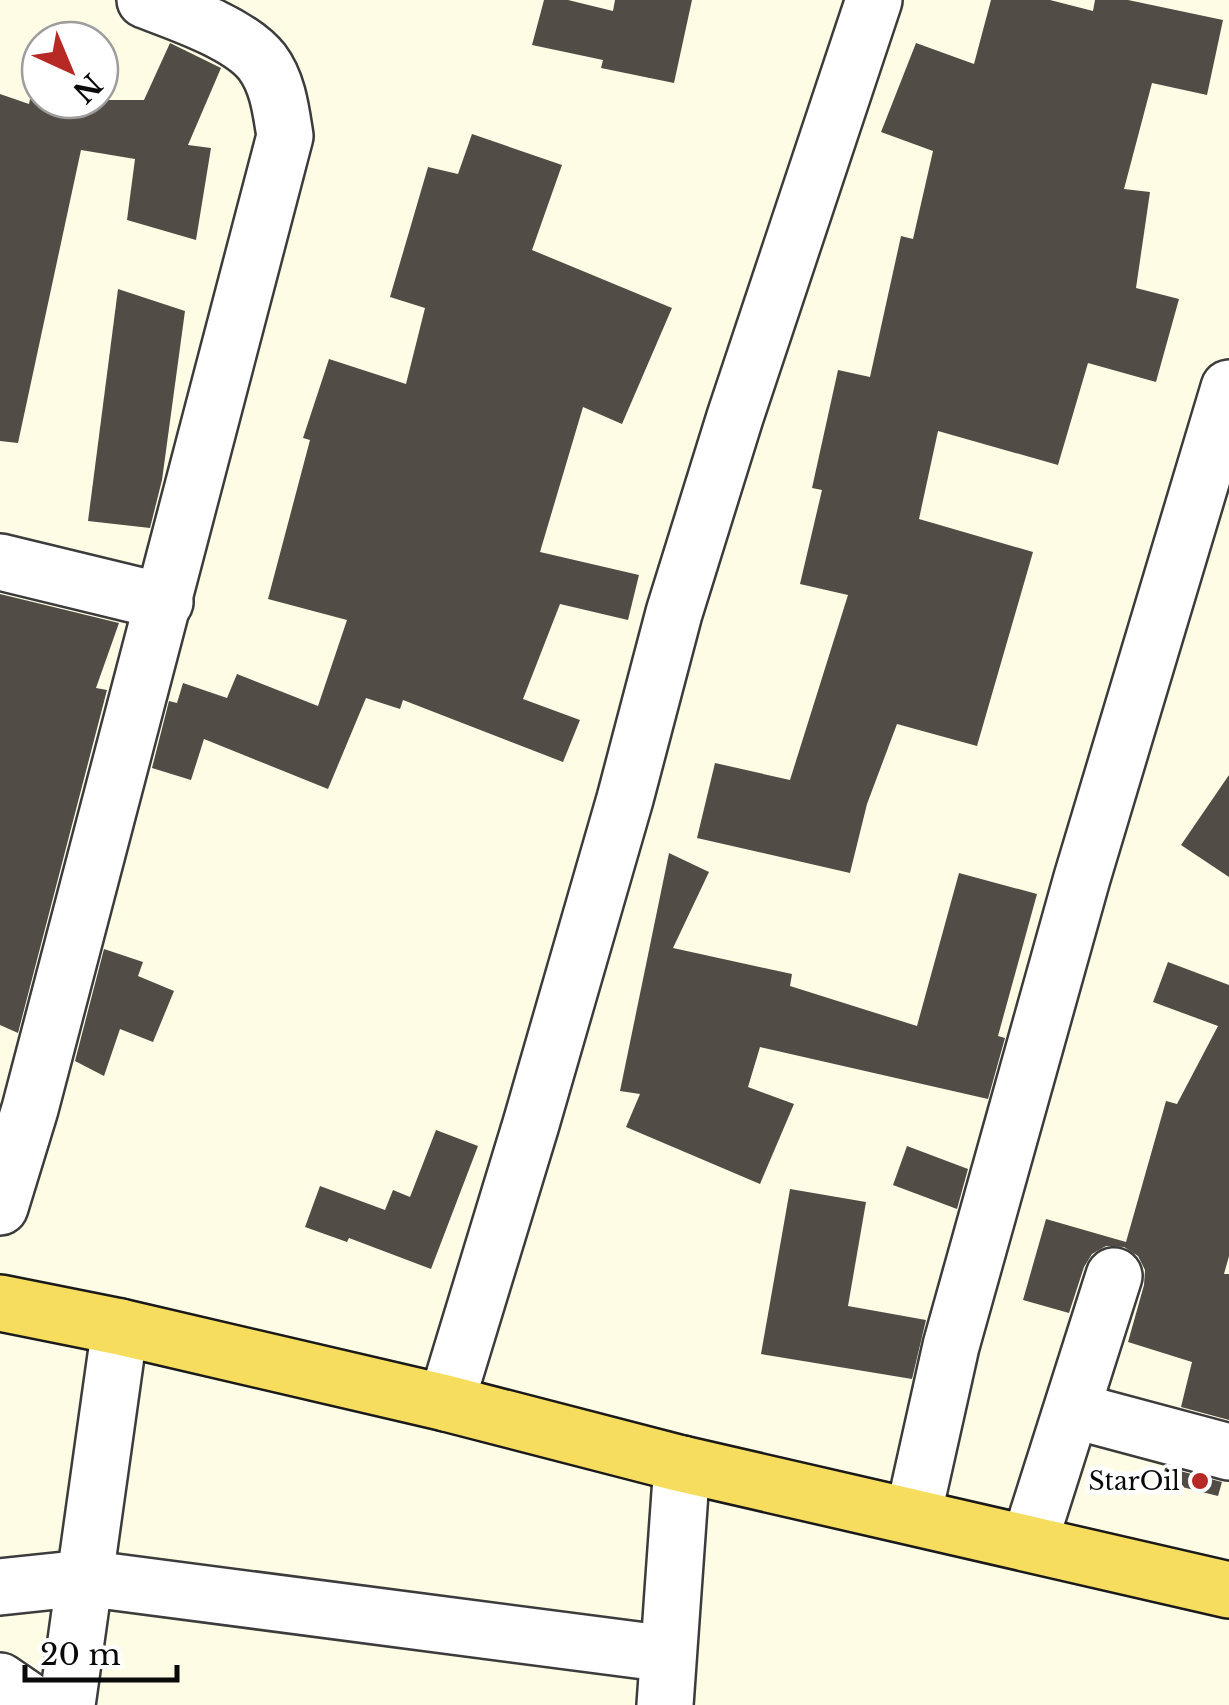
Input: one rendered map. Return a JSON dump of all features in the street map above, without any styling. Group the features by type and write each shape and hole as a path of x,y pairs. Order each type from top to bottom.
{"main road":[{"path":"0,1303 446,1403 682,1464 1229,1590"}],"street":[{"path":"0,1207 30,1109 285,136 278,96 262,62 237,42 190,17 145,0"},
{"path":"446,1403 537,1105 674,613 747,379 874,0"},
{"path":"914,1516 961,1310 1087,860 1229,388"},
{"path":"0,562 164,602"},
{"path":"1029,1543 1114,1276"},
{"path":"67,1705 120,1327"},
{"path":"1072,1410 1229,1452"},
{"path":"0,1587 84,1578 667,1680 682,1464"},
{"path":"0,1681 35,1705"}],"building":[{"path":"544,0 568,0 613,11 615,0 692,0 674,83 601,68 603,60 532,45"},
{"path":"991,0 1050,0 1093,11 1095,0 1128,0 1223,20 1207,95 1152,83 1124,189 1150,192 1136,288 1179,299 1156,382 1088,363 1058,465 938,431 919,519 1033,552 977,746 897,724 867,804 850,873 697,838 715,763 790,780 848,595 800,584 822,490 812,488 838,370 870,377 901,236 913,239 933,151 881,132 916,43 974,64"},
{"path":"170,43 221,68 188,145 211,148 196,240 127,220 135,159 81,150 18,443 0,441 0,94 20,101 20,120 120,120 120,100 144,100"},
{"path":"472,134 562,165 532,250 672,308 622,424 583,407 540,552 639,575 628,620 560,604 523,699 580,720 563,762 403,700 400,709 366,698 328,789 204,739 191,780 152,768 169,701 177,703 183,683 227,698 237,674 318,706 347,620 268,599 310,440 303,438 329,359 406,384 425,308 390,297 428,167 458,174"},
{"path":"118,289 185,311 162,480 150,528 88,521"},
{"path":"0,594 119,623 96,688 107,690 18,1033 0,1025"},
{"path":"1229,775 1229,877 1181,845"},
{"path":"669,853 709,872 673,948 792,974 790,986 917,1026 959,873 1037,894 998,1036 1005,1038 988,1099 760,1047 748,1087 794,1104 760,1184 626,1127 640,1094 620,1091"},
{"path":"104,949 143,962 138,976 174,991 153,1042 120,1029 104,1076 75,1061"},
{"path":"1168,962 1229,985 1229,1256 1224,1274 1229,1274 1229,1420 1181,1407 1192,1362 1128,1342 1145,1270 1138,1256 1124,1247 1106,1246 1092,1254 1069,1313 1023,1300 1046,1219 1126,1242 1166,1101 1177,1104 1218,1026 1153,1002"},
{"path":"436,1130 478,1146 431,1269 349,1238 347,1242 305,1227 320,1186 385,1210 393,1190 410,1197"},
{"path":"907,1146 968,1169 957,1209 893,1185"},
{"path":"790,1189 866,1202 848,1306 926,1320 912,1379 761,1354"},
{"path":"1165,1467 1222,1482 1218,1496 1162,1482"}],"place":[{"name":"StarOil","path":"1200,1481"}]}
